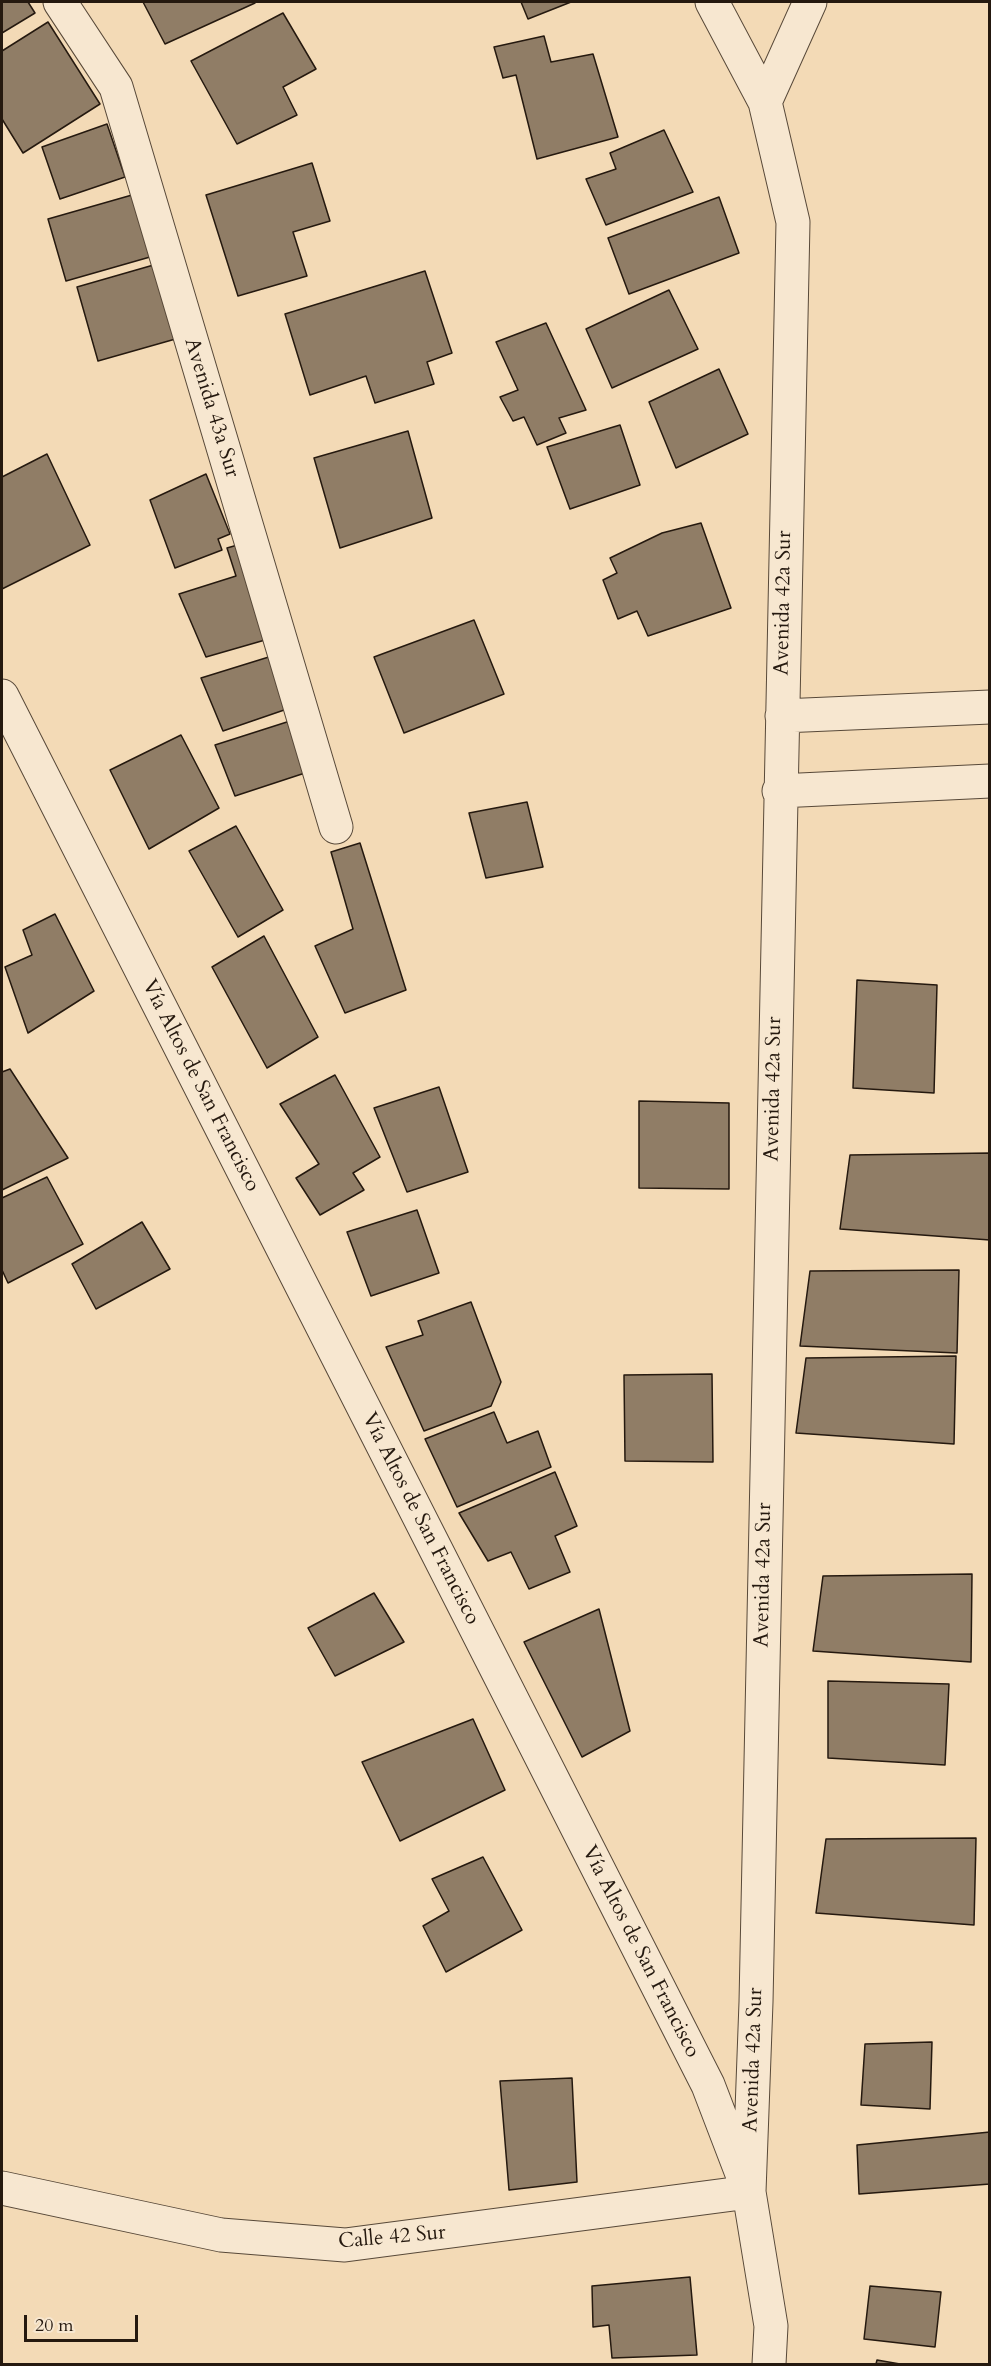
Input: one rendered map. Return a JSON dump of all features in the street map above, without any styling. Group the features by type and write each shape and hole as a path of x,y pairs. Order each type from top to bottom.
{"street":[{"name":"Avenida 43a Sur","path":"60,2 116,87 336,827"},
{"name":"Avenida 42a Sur","path":"712,2 765,102 793,222 757,1990 749,2192"},
{"path":"765,102 810,2"},
{"name":"Vía Altos de San Francisco","path":"2,696 708,2085 749,2192 771,2326 769,2364"},
{"path":"782,716 990,707"},
{"path":"780,791 990,781"},
{"name":"Calle 42 Sur","path":"2,2188 221,2235 345,2245 749,2192"}],"building":[{"path":"2,2 28,2 35,13 2,33"},
{"path":"143,2 254,2 255,3 165,44"},
{"path":"521,2 571,2 528,19"},
{"path":"283,13 316,69 283,87 297,115 237,144 191,61"},
{"path":"48,22 100,104 23,153 2,119 2,51"},
{"path":"544,36 551,62 593,54 618,137 537,159 516,75 503,78 494,47"},
{"path":"107,124 125,177 60,199 42,147"},
{"path":"664,130 693,192 606,225 586,179 616,169 610,153"},
{"path":"312,163 330,221 293,232 307,276 238,296 206,195"},
{"path":"132,195 150,257 66,281 48,219"},
{"path":"719,197 739,253 629,294 608,238"},
{"path":"157,264 179,338 98,361 77,287"},
{"path":"425,271 452,353 427,362 434,384 375,403 366,376 310,395 285,314"},
{"path":"669,290 698,349 612,388 586,329"},
{"path":"546,323 586,410 559,418 566,433 537,445 524,417 513,421 500,397 518,390 496,342"},
{"path":"719,369 748,434 676,468 649,402"},
{"path":"620,425 640,485 570,509 547,447"},
{"path":"408,431 432,518 340,548 314,458"},
{"path":"47,454 90,545 2,589 2,477"},
{"path":"206,474 230,534 218,539 222,550 175,568 150,500"},
{"path":"701,523 731,608 648,636 637,611 618,619 603,580 617,573 610,558 662,533"},
{"path":"241,544 272,638 206,657 179,594 236,576 227,548"},
{"path":"474,620 504,694 404,733 374,657"},
{"path":"272,656 290,708 223,731 201,678"},
{"path":"290,721 308,772 235,796 215,745"},
{"path":"181,735 219,808 149,849 110,770"},
{"path":"527,802 543,867 486,878 469,813"},
{"path":"236,826 283,910 238,937 189,851"},
{"path":"360,843 406,990 345,1013 315,946 353,929 331,852"},
{"path":"55,914 94,991 28,1033 5,967 32,955 23,930"},
{"path":"264,936 318,1037 267,1068 212,967"},
{"path":"857,980 937,985 934,1093 853,1088"},
{"path":"10,1069 68,1158 2,1190 2,1072"},
{"path":"335,1075 380,1157 353,1173 364,1190 320,1215 296,1178 319,1164 280,1104"},
{"path":"439,1087 468,1172 407,1192 374,1108"},
{"path":"639,1101 729,1103 729,1189 639,1188"},
{"path":"990,1153 990,1240 840,1229 850,1155"},
{"path":"47,1177 83,1244 8,1283 2,1270 2,1198"},
{"path":"417,1210 439,1273 371,1296 347,1232"},
{"path":"142,1222 170,1269 96,1309 72,1264"},
{"path":"959,1270 957,1353 800,1346 810,1271"},
{"path":"471,1302 501,1382 491,1406 424,1431 386,1347 423,1335 418,1321"},
{"path":"956,1356 954,1444 796,1433 806,1358"},
{"path":"712,1374 713,1462 625,1461 624,1375"},
{"path":"494,1412 507,1443 538,1431 551,1467 457,1507 425,1439"},
{"path":"555,1472 577,1526 555,1536 570,1572 529,1589 511,1552 488,1561 459,1513"},
{"path":"972,1574 971,1662 813,1651 823,1576"},
{"path":"374,1593 404,1642 335,1676 308,1628"},
{"path":"599,1609 630,1731 582,1757 524,1642"},
{"path":"828,1681 949,1684 945,1765 828,1758"},
{"path":"473,1719 505,1790 400,1841 362,1762"},
{"path":"976,1838 974,1925 816,1913 826,1839"},
{"path":"483,1857 522,1930 446,1972 423,1926 449,1911 432,1879"},
{"path":"932,2042 930,2109 861,2105 865,2044"},
{"path":"572,2078 577,2182 509,2190 500,2081"},
{"path":"990,2132 990,2184 859,2194 857,2145"},
{"path":"690,2277 697,2355 612,2358 609,2325 593,2327 592,2286"},
{"path":"870,2286 941,2292 935,2347 864,2339"},
{"path":"877,2360 900,2364 876,2364"}]}
